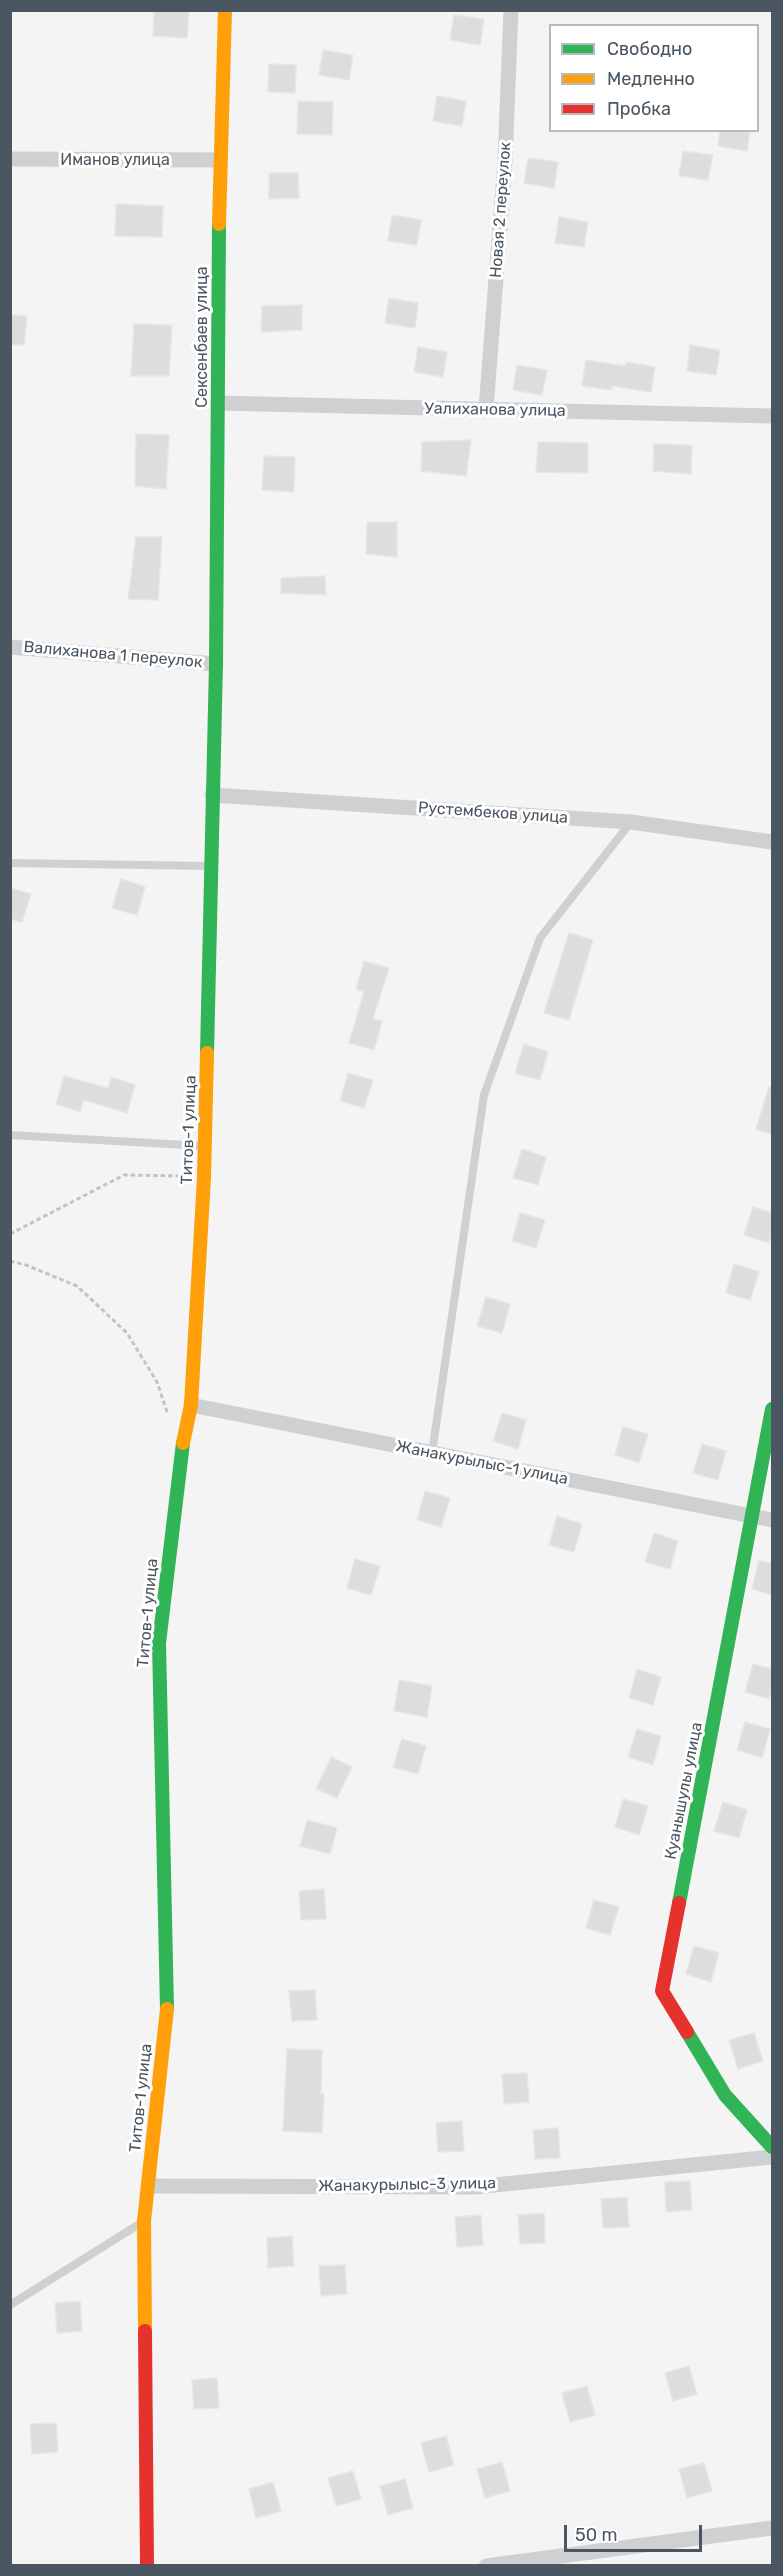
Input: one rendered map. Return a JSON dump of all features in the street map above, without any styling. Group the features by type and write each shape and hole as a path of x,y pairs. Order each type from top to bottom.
{"street":[{"name":"Сексенбаев улица","path":"216,664 220,160 225,10"},
{"name":"Новая 2 переулок","path":"486,409 505,161 511,10"},
{"name":"Иманов улица","path":"10,159 220,160"},
{"name":"Уалиханова улица","path":"218,403 772,416"},
{"name":"Валиханова 1 переулок","path":"10,647 216,664"},
{"name":"Титов-1 улица","path":"147,2565 144,2221 167,2005 159,1643 181,1454 191,1405 204,1177 216,664"},
{"name":"Рустембеков улица","path":"212,795 631,822 772,842"},
{"name":"Жанакурылыс-1 улица","path":"191,1405 772,1520"},
{"name":"Куанышулы улица","path":"772,1409 662,1991 725,2095 772,2147"},
{"name":"Жанакурылыс-3 улица","path":"149,2186 475,2187 772,2157"},
{"path":"486,2565 772,2528"}],"lane":[{"path":"432,1453 484,1095 540,938 631,822"},
{"path":"10,863 211,866"},
{"path":"10,1135 205,1146"},
{"path":"10,2305 144,2221"}],"path":[{"path":"10,1234 124,1175 204,1177"},
{"path":"10,1261 26,1265 77,1286 127,1333 157,1382 171,1423"}],"building":[{"path":"154,10 189,10 187,38 153,36"},
{"path":"454,15 484,19 480,45 450,40"},
{"path":"323,50 353,55 349,80 319,75"},
{"path":"269,64 296,65 295,93 268,92"},
{"path":"437,96 466,101 462,126 433,121"},
{"path":"298,101 333,102 332,135 297,134"},
{"path":"720,132 750,132 747,151 718,146"},
{"path":"683,151 713,155 708,180 679,176"},
{"path":"528,158 558,162 554,188 524,183"},
{"path":"269,173 298,173 299,198 269,199"},
{"path":"116,204 163,206 162,237 115,236"},
{"path":"392,215 421,220 417,245 388,241"},
{"path":"559,217 588,222 584,247 555,243"},
{"path":"389,298 418,303 415,328 385,323"},
{"path":"302,305 302,330 261,332 262,306"},
{"path":"10,315 27,316 24,345 10,345"},
{"path":"134,324 172,325 169,376 131,376"},
{"path":"690,345 720,350 716,375 687,371"},
{"path":"418,347 447,352 443,377 414,372"},
{"path":"586,360 625,366 626,362 655,367 651,392 612,386 612,390 582,386"},
{"path":"517,365 547,370 542,395 513,390"},
{"path":"136,434 169,435 166,489 135,486"},
{"path":"471,440 466,476 421,471 422,442"},
{"path":"538,442 588,443 588,473 536,472"},
{"path":"654,444 692,445 691,474 653,471"},
{"path":"264,456 295,457 294,492 262,490"},
{"path":"367,522 397,522 397,557 366,554"},
{"path":"136,537 162,537 158,600 128,599"},
{"path":"325,576 326,595 281,593 281,578"},
{"path":"121,879 145,887 137,915 112,908"},
{"path":"10,888 31,894 22,922 10,919"},
{"path":"569,933 593,940 569,1020 544,1013"},
{"path":"364,961 389,968 373,1019 382,1021 374,1050 349,1043 364,992 356,989"},
{"path":"524,1044 548,1052 540,1080 515,1073"},
{"path":"348,1073 373,1080 364,1108 340,1101"},
{"path":"64,1076 108,1088 111,1077 135,1085 127,1113 84,1100 80,1112 56,1104"},
{"path":"769,1087 772,1088 772,1134 756,1129"},
{"path":"522,1149 546,1157 538,1185 513,1178"},
{"path":"753,1207 772,1213 769,1243 744,1235"},
{"path":"520,1213 545,1220 536,1248 512,1241"},
{"path":"734,1264 759,1272 750,1300 726,1293"},
{"path":"486,1297 510,1304 502,1333 477,1326"},
{"path":"502,1413 526,1420 518,1449 493,1441"},
{"path":"623,1427 648,1434 639,1463 615,1455"},
{"path":"702,1444 726,1451 718,1480 693,1473"},
{"path":"425,1491 450,1498 441,1527 417,1520"},
{"path":"557,1516 582,1524 574,1552 549,1545"},
{"path":"654,1533 678,1541 670,1569 645,1562"},
{"path":"355,1559 380,1566 371,1595 347,1588"},
{"path":"759,1560 772,1564 772,1595 752,1589"},
{"path":"753,1664 772,1669 772,1688 769,1699 745,1692"},
{"path":"637,1669 661,1677 653,1705 629,1698"},
{"path":"399,1680 432,1686 427,1717 394,1711"},
{"path":"745,1722 770,1729 762,1758 737,1750"},
{"path":"637,1729 661,1736 653,1765 628,1757"},
{"path":"402,1739 426,1746 418,1774 393,1767"},
{"path":"331,1757 352,1767 337,1798 316,1789"},
{"path":"623,1799 648,1806 639,1835 615,1827"},
{"path":"723,1802 747,1810 739,1838 714,1831"},
{"path":"307,1820 337,1828 330,1854 300,1846"},
{"path":"324,1889 326,1919 301,1920 299,1891"},
{"path":"594,1900 619,1907 610,1935 586,1928"},
{"path":"694,1946 719,1953 711,1982 686,1974"},
{"path":"315,1990 317,2020 292,2021 289,1991"},
{"path":"754,2033 763,2061 738,2069 729,2040"},
{"path":"287,2049 322,2050 321,2094 324,2094 322,2133 283,2131"},
{"path":"527,2073 529,2102 504,2104 502,2074"},
{"path":"462,2121 464,2151 438,2152 436,2123"},
{"path":"558,2128 560,2158 535,2159 533,2130"},
{"path":"690,2181 692,2210 666,2212 665,2182"},
{"path":"627,2197 629,2227 603,2228 601,2199"},
{"path":"544,2213 545,2243 520,2244 518,2215"},
{"path":"481,2215 483,2245 457,2247 455,2217"},
{"path":"292,2236 294,2266 268,2268 267,2238"},
{"path":"345,2265 347,2294 321,2296 319,2266"},
{"path":"80,2301 82,2331 57,2333 55,2303"},
{"path":"689,2366 697,2394 673,2401 665,2373"},
{"path":"217,2378 219,2408 194,2409 192,2380"},
{"path":"587,2386 595,2415 570,2422 562,2393"},
{"path":"56,2423 58,2452 32,2454 30,2424"},
{"path":"446,2436 454,2465 429,2472 421,2443"},
{"path":"502,2462 510,2491 485,2498 477,2469"},
{"path":"704,2463 712,2491 687,2498 679,2469"},
{"path":"353,2471 361,2499 336,2506 328,2478"},
{"path":"405,2479 413,2508 388,2515 380,2486"},
{"path":"273,2482 281,2511 256,2518 249,2489"}],"traffic: fast":[{"path":"207,1053 216,664 219,224"},
{"path":"679,1903 772,1409"},
{"path":"167,2009 159,1643 183,1443"},
{"path":"687,2032 725,2095 772,2147"}],"traffic: slow":[{"path":"219,224 225,10"},
{"path":"183,1443 191,1405 204,1177 207,1053"},
{"path":"145,2331 144,2221 167,2009"}],"traffic: jam":[{"path":"679,1903 662,1991 687,2032"},
{"path":"145,2331 147,2566"}]}
